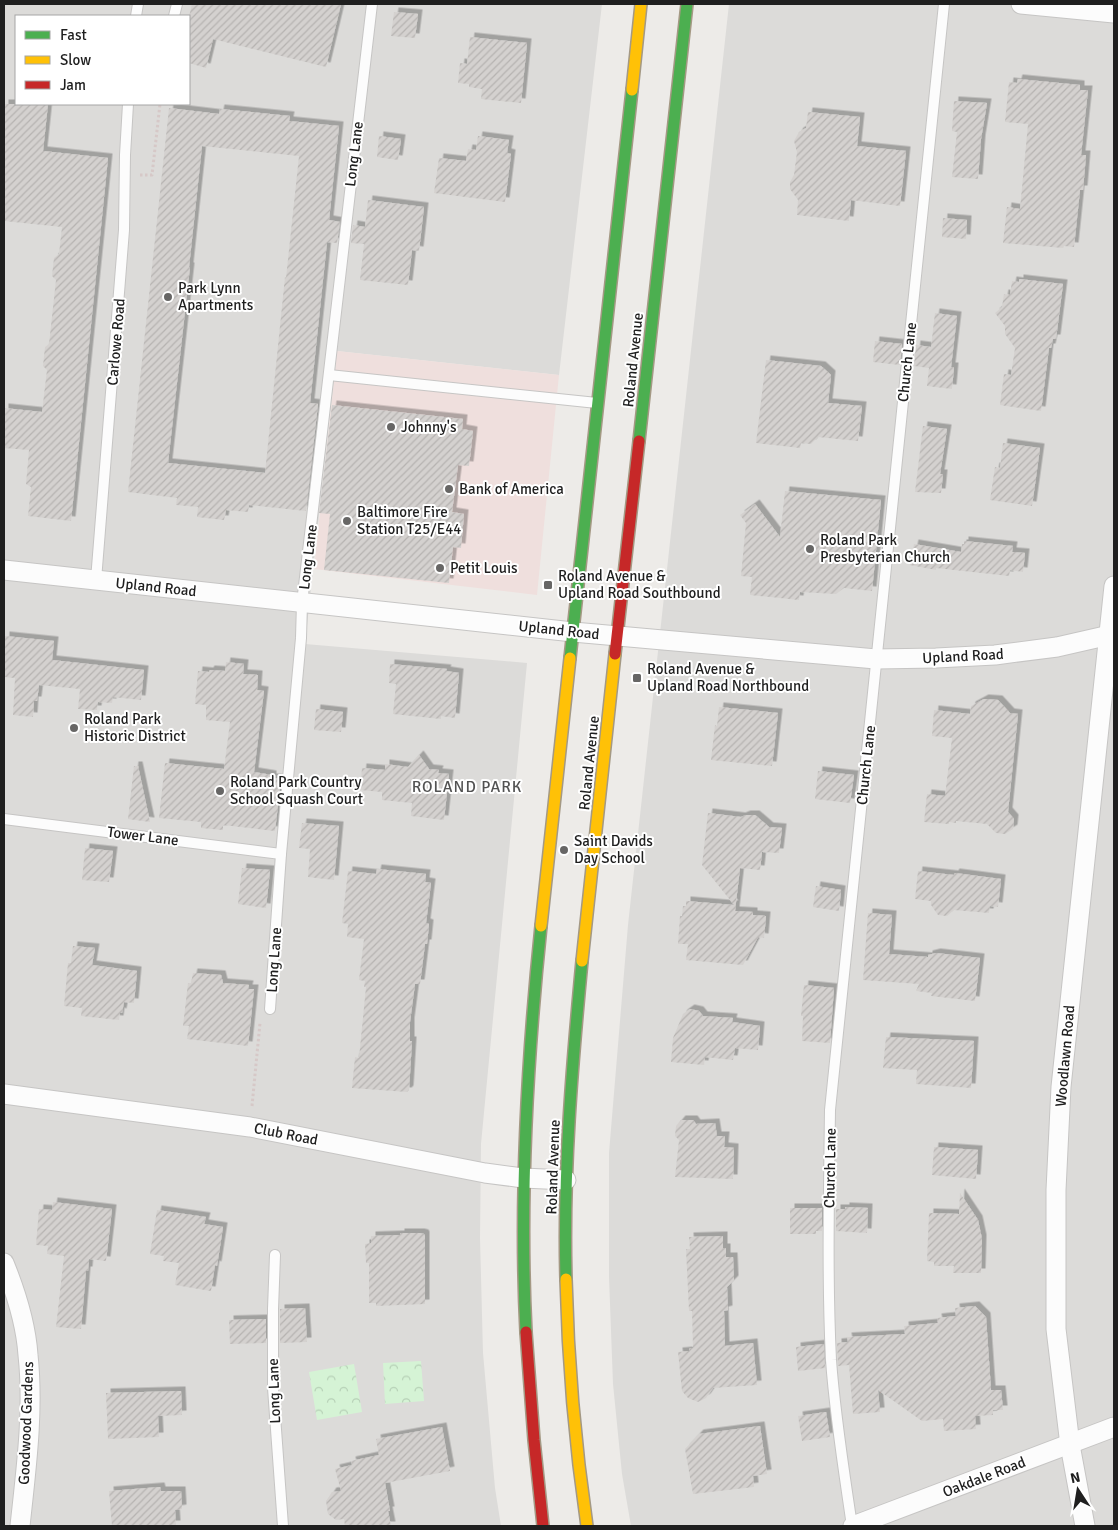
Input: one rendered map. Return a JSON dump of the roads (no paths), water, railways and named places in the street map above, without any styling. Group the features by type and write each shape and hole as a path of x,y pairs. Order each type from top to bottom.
{"main road":[{"name":"Roland Avenue","path":"543,1526 533,1446 525,1342 523,1254 523,1178 533,1010 641,4"},
{"name":"Roland Avenue","path":"587,1526 575,1429 569,1354 566,1180 569,1118 575,1035 687,4"}],"street":[{"path":"1021,4 1114,13"},
{"name":"Upland Road","path":"4,570 573,632 876,659 995,655 1056,647 1111,635"},
{"name":"Woodlawn Road","path":"1085,1526 1070,1445 1056,1328 1056,1172 1061,1087 1111,635 1114,586"},
{"name":"Club Road","path":"4,1094 250,1127 485,1173 523,1178 566,1180"},
{"name":"Goodwood Gardens","path":"4,1263 13,1286 29,1356 28,1430 20,1526"},
{"name":"Oakdale Road","path":"852,1526 1114,1427"}],"lane":[{"name":"Long Lane","path":"270,1009 281,854 301,638 302,603 372,4"},
{"name":"Church Lane","path":"852,1526 840,1445 832,1363 828,1293 830,1110 944,4"},
{"name":"Carlowe Road","path":"96,580 124,230 128,105"},
{"path":"329,375 598,403"},
{"name":"Tower Lane","path":"4,818 281,854"},
{"name":"Long Lane","path":"275,1255 273,1388 282,1526"}],"place":[{"name":"Park Lynn Apartments","path":"168,297"},
{"name":"Johnny's","path":"391,427"},
{"name":"Bank of America","path":"449,489"},
{"name":"Baltimore Fire Station T25/E44","path":"347,521"},
{"name":"Roland Park Presbyterian Church","path":"810,549"},
{"name":"Petit Louis","path":"440,568"},
{"name":"Roland Avenue & Upland Road Southbound","path":"548,585"},
{"name":"Roland Avenue & Upland Road Northbound","path":"637,678"},
{"name":"Roland Park Historic District","path":"74,728"},
{"name":"Roland Park Country School Squash Court","path":"220,791"},
{"name":"Saint Davids Day School","path":"564,850"}],"district":[{"name":"ROLAND PARK","path":"467,786"}]}
